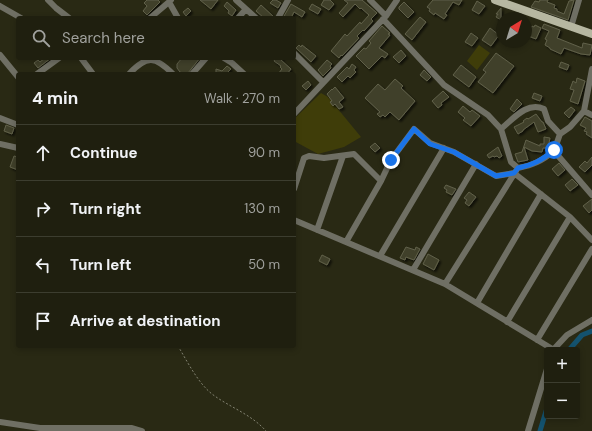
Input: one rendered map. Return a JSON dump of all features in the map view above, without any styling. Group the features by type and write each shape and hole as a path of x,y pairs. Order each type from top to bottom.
{"main road":[{"path":"495,0 592,34"}],"street":[{"path":"48,0 66,16"},
{"path":"236,0 254,16"},
{"path":"279,16 288,0"},
{"path":"370,0 384,18 444,85 488,115 501,130 511,162 516,170 541,194 570,217 592,240"},
{"path":"296,112 384,18 397,0"},
{"path":"571,27 579,0"},
{"path":"152,16 170,1 177,16"},
{"path":"0,6 18,16"},
{"path":"240,16 246,9"},
{"path":"296,55 323,82"},
{"path":"0,56 16,75"},
{"path":"40,72 56,60"},
{"path":"82,60 92,72"},
{"path":"131,72 142,62 150,60 158,61 171,72"},
{"path":"194,72 204,60"},
{"path":"227,60 242,72"},
{"path":"346,242 381,181 391,160 414,129 430,144 454,152 496,176 516,170 542,161 554,150 560,134 570,127 584,111 592,69"},
{"path":"501,130 527,107 537,106 544,109 548,121 560,134"},
{"path":"584,111 592,115"},
{"path":"0,118 16,124"},
{"path":"0,144 16,148"},
{"path":"380,256 444,148"},
{"path":"554,150 592,195"},
{"path":"296,183 304,158 309,156 324,158 354,154 381,181"},
{"path":"317,230 343,156"},
{"path":"412,270 476,164"},
{"path":"445,284 516,170"},
{"path":"477,303 541,194"},
{"path":"507,322 570,217"},
{"path":"296,221 445,284 549,347"},
{"path":"538,340 592,249"},
{"path":"557,347 567,335 592,320"},
{"path":"528,431 544,379"},
{"path":"0,422 40,428 132,428 142,431"}],"path":[{"path":"179,348 206,388 213,395 259,423 266,431"}],"shaded area":[{"path":"479,45 490,53 477,70 467,61"},
{"path":"321,93 328,97 361,137 344,147 318,154 296,142 296,117"}],"building":[{"path":"147,0 158,0 160,2 147,15 143,11 147,6 144,3"},
{"path":"200,0 218,0 211,9"},
{"path":"273,0 281,3 278,8 270,3"},
{"path":"324,0 330,0 334,4 329,10 321,5"},
{"path":"344,0 362,0 377,13 371,19 373,21 357,36 359,38 339,58 331,51 345,34 347,36 369,15 355,4 343,17 339,13 348,3"},
{"path":"433,0 462,0 459,5 453,2 445,14 447,15 444,19 429,11 430,9 427,7"},
{"path":"540,0 548,0 547,2 555,5 554,8 557,9 557,11 564,14 569,1 574,0 568,20 531,7 535,1 539,2"},
{"path":"477,1 485,6 479,14 472,10"},
{"path":"227,2 236,10 232,16 228,13 229,11 224,6"},
{"path":"404,2 414,12 408,18 399,9"},
{"path":"291,4 305,12 302,17 294,12 292,16 284,16"},
{"path":"312,4 321,9 318,14 309,9"},
{"path":"261,5 273,16 262,16 256,11"},
{"path":"188,8 191,11 186,16 183,12"},
{"path":"420,17 426,22 412,40 405,34"},
{"path":"544,24 560,30 557,38 582,48 583,43 592,45 590,55 581,54 564,48 561,54 550,49 545,45 547,40 545,39 549,31 542,28"},
{"path":"535,25 541,28 536,39 532,38 532,26 534,27"},
{"path":"382,26 390,33 388,34 390,35 379,48 388,54 385,58 382,56 369,69 356,56 364,48 366,49 371,43 369,41"},
{"path":"490,28 496,33 496,39 491,46 482,40"},
{"path":"471,33 478,38 472,46 465,42"},
{"path":"299,45 301,47 302,45 316,56 311,62 296,48"},
{"path":"401,50 406,56 399,63 393,57"},
{"path":"496,53 514,66 493,93 478,82 486,72 483,70"},
{"path":"38,60 40,62 42,60 48,60 38,68 34,63"},
{"path":"180,60 198,60 189,72 180,72 177,68 177,64"},
{"path":"281,60 291,69 289,72 280,72 282,69 280,67 281,66 274,61"},
{"path":"327,60 332,64 330,66 331,68 323,76 318,70"},
{"path":"561,62 569,65 567,70 559,67"},
{"path":"352,64 356,67 354,70 356,72 350,78 348,76 342,82 337,77 347,67 349,69"},
{"path":"461,65 476,77 469,87 453,75"},
{"path":"227,66 231,69 228,72 216,72 216,69 222,71"},
{"path":"424,70 431,77 427,81 420,75"},
{"path":"577,78 585,81 578,104 570,101 574,90 570,89 573,81 576,83"},
{"path":"395,79 403,86 401,88 415,101 399,120 390,112 385,117 383,115 380,117 377,114 380,112 365,98 378,84 385,90"},
{"path":"308,81 311,85 306,90 302,86"},
{"path":"335,87 344,98 339,102 343,107 339,109 335,104 333,106 330,102 332,101 327,94"},
{"path":"443,91 449,97 441,103 442,105 438,108 432,101"},
{"path":"534,93 542,96 540,101 532,98"},
{"path":"517,99 522,104 514,112 510,109"},
{"path":"463,106 470,112 472,110 480,116 471,126 463,120 465,118 458,112"},
{"path":"571,107 575,110 569,118 564,113"},
{"path":"536,114 543,122 546,129 538,132 534,122 518,134 514,127"},
{"path":"585,117 592,121 592,138 586,134 587,132 584,131 586,128 580,125"},
{"path":"6,125 14,128 12,134 4,131"},
{"path":"544,137 550,138 548,148 543,148 542,152 532,151 524,147 528,160 518,162 515,154 522,152 526,140 540,146 540,144 544,144"},
{"path":"375,143 380,148 375,152 370,147"},
{"path":"498,147 502,156 499,158 497,156 493,156 489,158 487,155"},
{"path":"14,156 16,156 16,169 10,167"},
{"path":"592,157 592,165 585,172 579,167 585,161 587,163"},
{"path":"559,163 565,170 558,176 552,169"},
{"path":"572,179 578,185 570,191 565,185"},
{"path":"446,185 456,189 452,195 446,192 447,190 444,188"},
{"path":"469,192 476,197 469,206 465,203 467,200 464,198"},
{"path":"592,199 592,210 589,213 583,206"},
{"path":"406,247 415,250 416,247 420,249 414,260 406,257 405,260 400,258"},
{"path":"428,254 439,260 434,270 423,264"},
{"path":"322,255 330,259 327,265 319,261"}],"waterway":[{"path":"572,347 582,335 592,331"},
{"path":"540,431 544,418"}],"route":[{"path":"391,160 414,129 430,144 454,152 496,176 514,173 518,168 542,161 554,150"}]}
